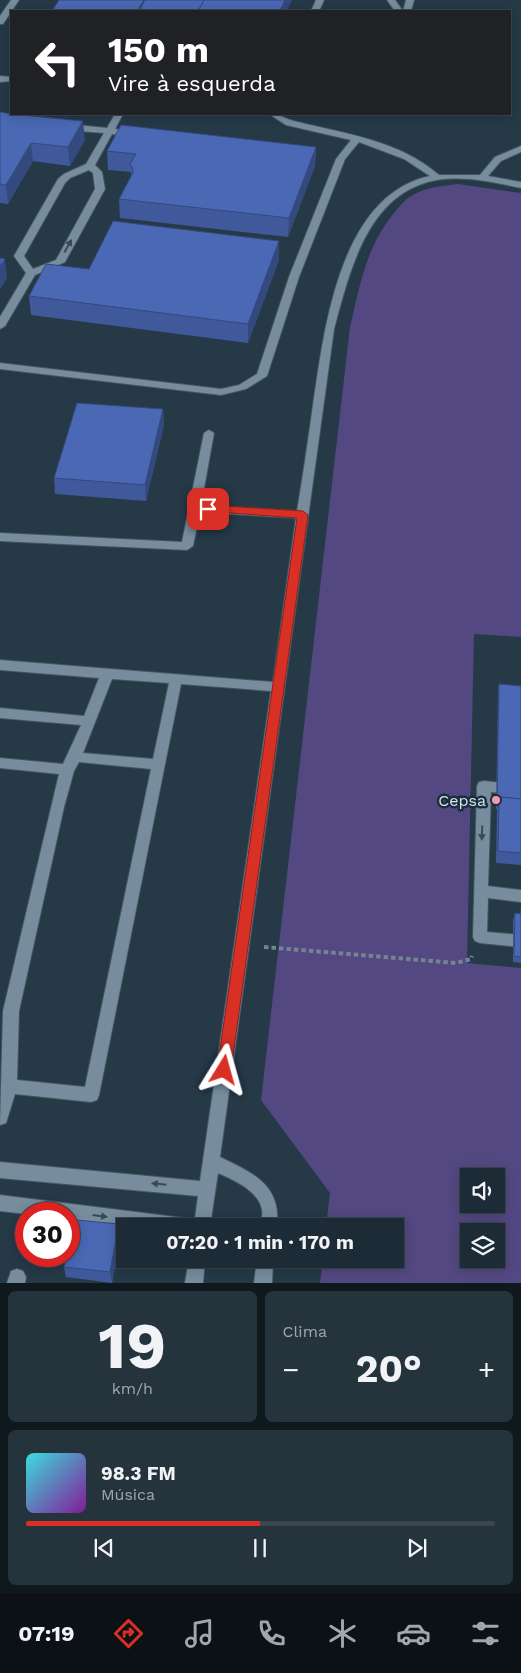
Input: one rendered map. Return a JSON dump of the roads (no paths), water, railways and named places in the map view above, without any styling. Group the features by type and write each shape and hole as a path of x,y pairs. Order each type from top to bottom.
{"street":[{"path":"0,22 16,0"},
{"path":"31,273 19,256 61,182 67,176 90,166 107,131 117,115"},
{"path":"275,115 289,123 401,153 424,165 437,178"},
{"path":"58,126 144,136"},
{"path":"0,366 221,392 245,387 255,382 262,376 294,277 341,159 356,140"},
{"path":"482,179 488,167 496,159 521,149"},
{"path":"0,326 31,273 60,262 100,189 100,180 97,172 90,166"},
{"path":"203,1218 329,329 349,262 368,227 392,197 416,183 437,178 461,177 521,186"},
{"path":"0,537 187,546 209,433"},
{"path":"195,508 303,515"},
{"path":"0,665 278,687"},
{"path":"0,1118 9,1086 11,1011 57,807 67,770 75,757 108,674"},
{"path":"9,1086 91,1095 176,679"},
{"path":"0,713 89,721"},
{"path":"75,757 158,765"},
{"path":"0,763 67,770"},
{"path":"521,790 484,786 480,891 480,937 521,941"},
{"path":"480,891 521,896"},
{"path":"211,1161 246,1178 263,1193 270,1210 270,1218"},
{"path":"0,1170 207,1189"},
{"path":"0,1203 120,1218"},
{"path":"194,1283 196,1268"},
{"path":"263,1283 265,1268"}],"place":[{"name":"Cepsa","path":"496,800"}]}
